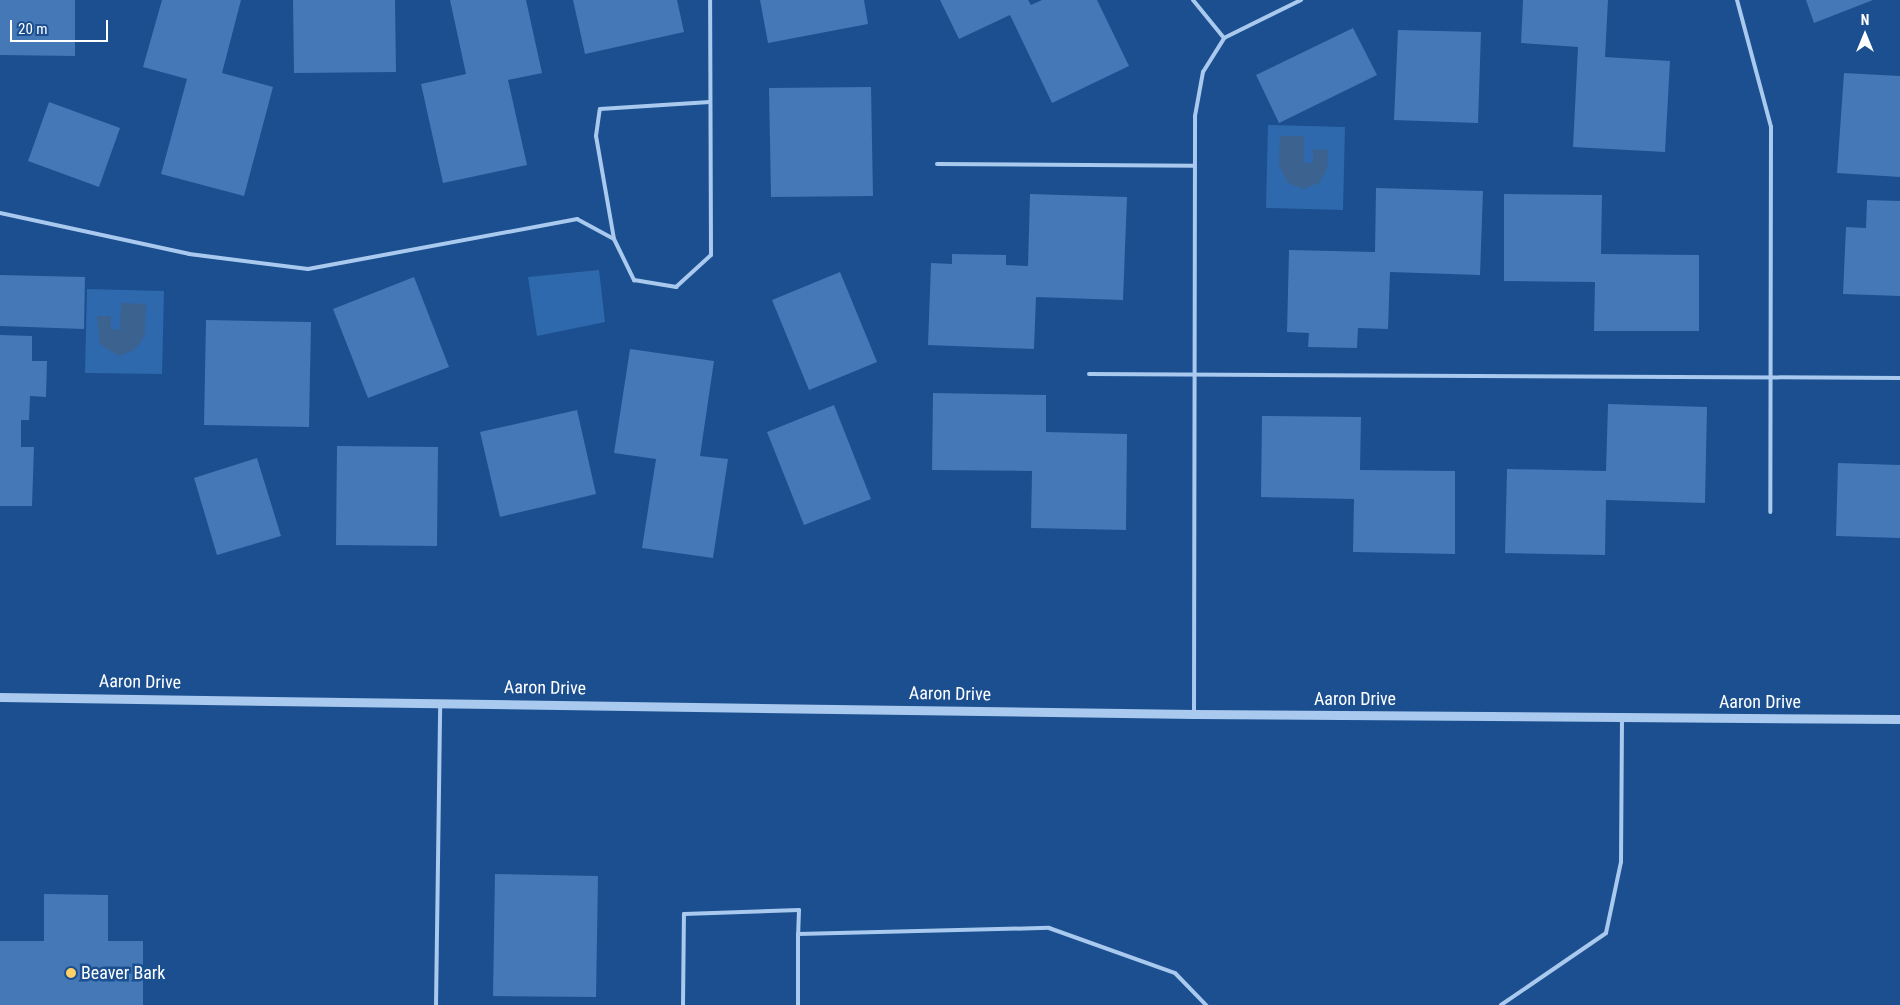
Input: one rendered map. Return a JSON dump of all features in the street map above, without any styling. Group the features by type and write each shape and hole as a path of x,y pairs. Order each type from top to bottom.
{"street":[{"name":"Aaron Drive","path":"0,697 1194,714 1900,719"}],"lane":[{"path":"710,0 711,255 676,287 634,280 614,239 596,136 600,109 710,102"},
{"path":"1193,0 1224,38"},
{"path":"1194,714 1196,374 1193,166 1196,116 1203,72 1224,38 1301,0"},
{"path":"1737,0 1771,127 1772,378 1770,512"},
{"path":"937,164 1193,166"},
{"path":"0,213 189,254 308,269 577,219 614,239"},
{"path":"1089,374 1900,378"},
{"path":"436,1005 440,703"},
{"path":"1501,1005 1606,933 1621,862 1622,717"},
{"path":"683,1005 684,914 799,910 798,1005"},
{"path":"798,934 1049,928 1175,974 1206,1005"}],"shaded area":[{"path":"1268,125 1345,127 1343,210 1266,208"},
{"path":"1280,136 1304,136 1304,162 1307,164 1313,162 1313,149 1328,150 1327,169 1319,183 1303,189 1288,183 1279,165"},
{"path":"599,270 605,322 537,336 528,277"},
{"path":"87,289 164,291 162,374 85,373"},
{"path":"121,303 146,304 145,334 134,350 119,356 100,344 97,316 111,316 111,329 120,330"}],"building":[{"path":"0,0 75,0 75,56 0,55"},
{"path":"162,0 241,0 222,73 273,87 244,196 161,174 187,79 143,67"},
{"path":"293,0 395,0 396,72 294,73"},
{"path":"450,0 526,0 542,73 508,80 527,165 443,183 421,84 466,74"},
{"path":"573,0 677,0 684,32 585,54"},
{"path":"760,0 864,0 868,24 768,43"},
{"path":"940,0 1028,0 1031,5 1042,0 1097,0 1129,66 1052,103 1010,15 959,39"},
{"path":"1523,0 1608,0 1605,57 1670,61 1665,152 1573,147 1578,47 1521,43"},
{"path":"1806,0 1873,0 1814,23"},
{"path":"1353,28 1377,75 1279,123 1256,75"},
{"path":"1398,30 1481,32 1478,123 1394,120"},
{"path":"1844,73 1900,76 1900,177 1837,173"},
{"path":"871,87 873,196 771,197 769,88"},
{"path":"49,102 120,128 99,187 28,161"},
{"path":"1376,188 1483,191 1480,275 1390,272 1388,329 1358,328 1357,348 1308,347 1309,333 1287,332 1289,250 1375,252"},
{"path":"1030,194 1127,197 1123,300 1036,297 1034,349 928,345 931,263 952,264 952,254 1006,255 1006,265 1028,266"},
{"path":"1504,194 1602,195 1601,254 1699,255 1699,331 1594,331 1595,282 1504,281"},
{"path":"1867,200 1900,201 1900,296 1843,294 1846,227 1866,228"},
{"path":"840,272 877,362 809,390 772,300"},
{"path":"0,275 85,277 84,329 0,326"},
{"path":"414,277 449,367 368,398 333,309"},
{"path":"206,320 311,322 309,427 204,425"},
{"path":"0,335 32,336 32,361 47,361 46,397 30,396 29,420 21,420 21,447 34,447 32,506 0,506"},
{"path":"630,349 714,361 700,456 728,459 713,558 642,548 656,459 614,453"},
{"path":"933,393 1046,395 1046,432 1127,434 1126,530 1031,528 1032,471 932,470"},
{"path":"1608,404 1707,407 1705,503 1606,500 1605,555 1505,553 1507,469 1606,471"},
{"path":"834,405 871,499 804,525 767,432"},
{"path":"577,410 596,494 500,517 480,432"},
{"path":"1262,416 1361,417 1360,470 1455,471 1455,554 1353,552 1354,499 1261,497"},
{"path":"337,446 438,447 437,546 336,545"},
{"path":"257,458 281,536 217,555 194,478"},
{"path":"1838,463 1900,465 1900,538 1836,536"},
{"path":"495,874 598,876 596,997 493,996"},
{"name":"Beaver Bark","path":"44,894 108,895 108,941 143,941 143,1005 0,1005 0,941 44,941"}],"place":[{"name":"Beaver Bark","path":"71,973"}]}
